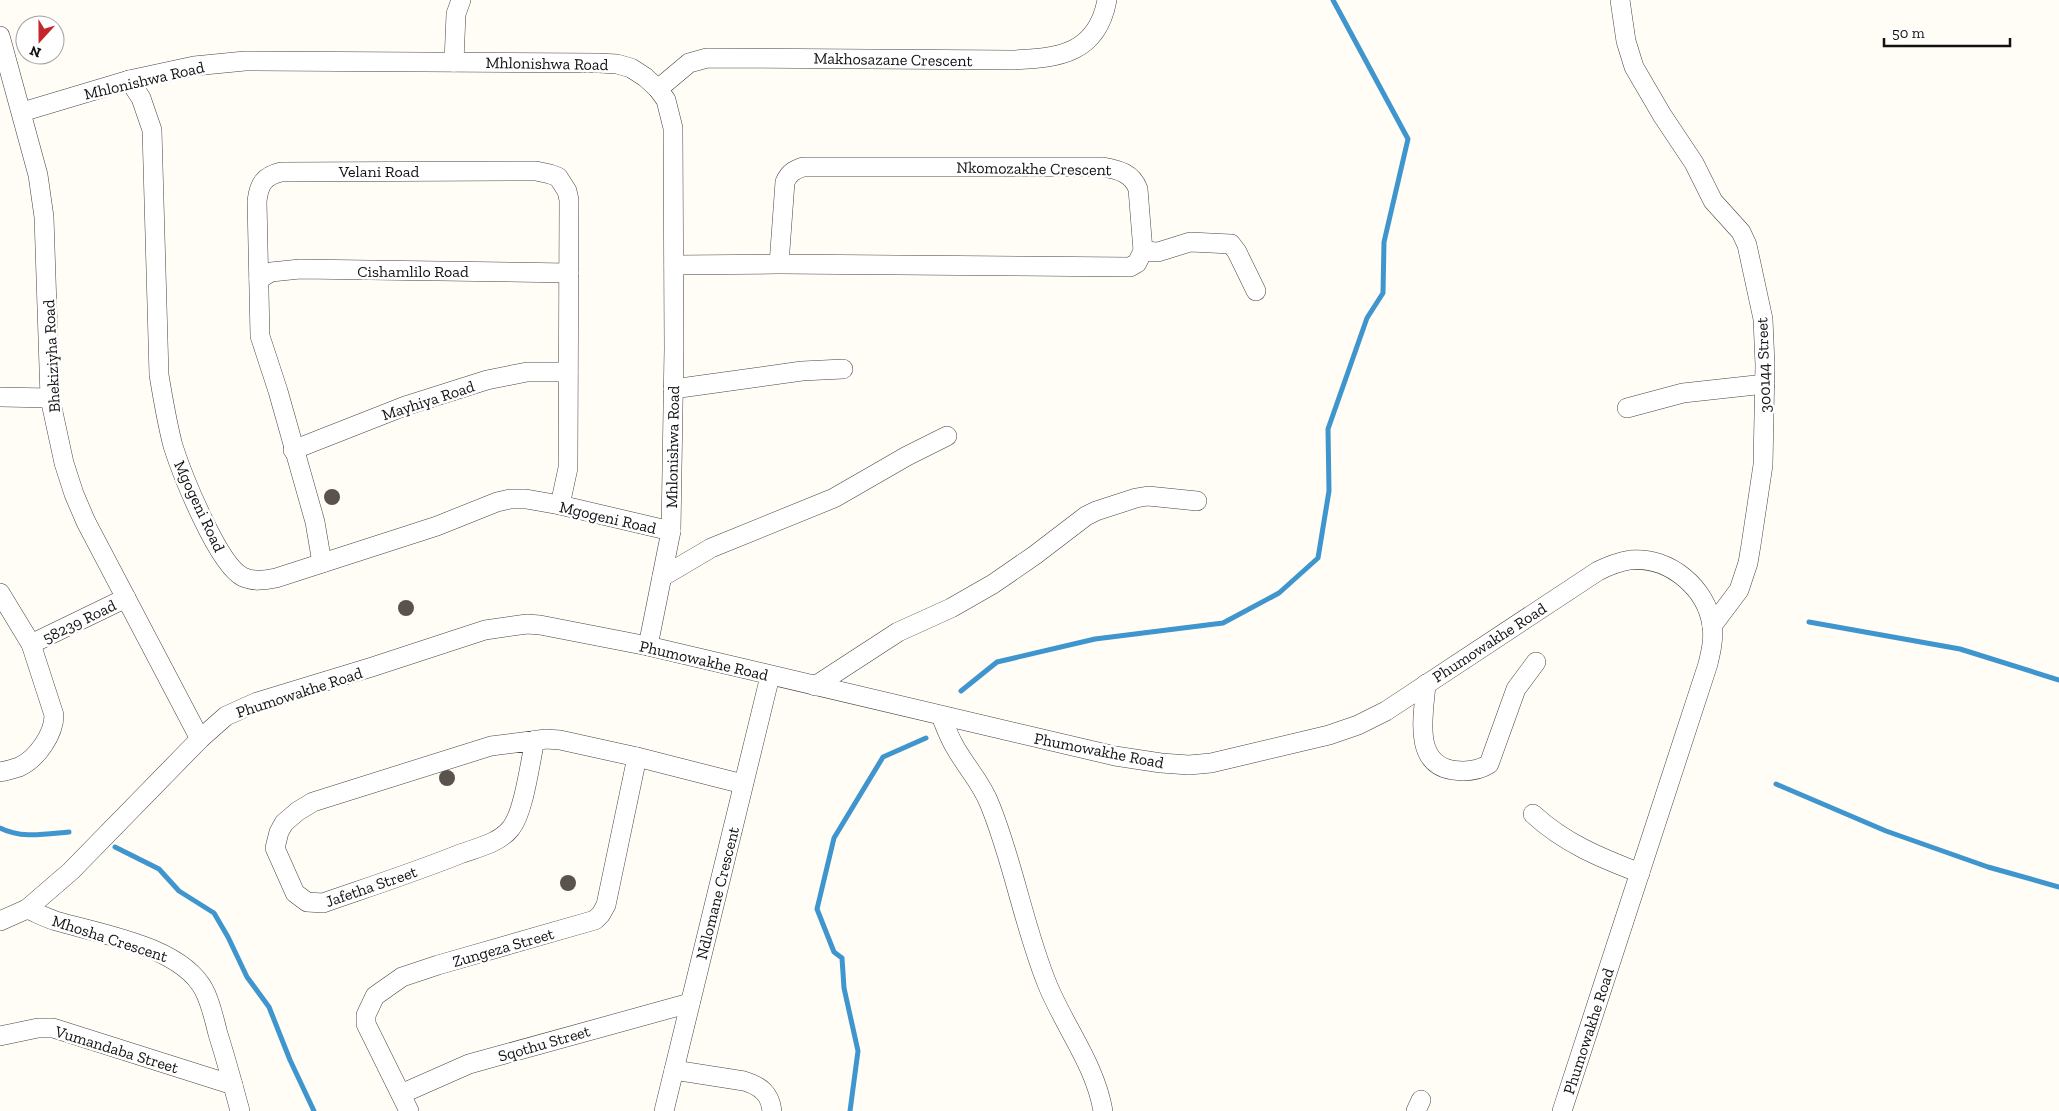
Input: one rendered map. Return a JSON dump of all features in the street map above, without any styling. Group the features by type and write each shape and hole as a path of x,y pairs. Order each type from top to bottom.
{"street":[{"path":"454,62 456,14 461,0"},
{"name":"Makhosazane Crescent","path":"658,89 689,63 707,58 1012,60 1050,58 1076,48 1088,39 1100,26 1107,0"},
{"name":"300144 Street","path":"1620,0 1626,41 1634,67 1662,115 1694,163 1713,201 1741,232 1747,245 1763,319 1765,384 1762,465 1748,563 1739,590 1712,626"},
{"name":"Bhekiziyha Road","path":"0,36 38,175 44,217 50,398 64,463 74,494 126,598 200,738"},
{"name":"Mhlonishwa Road","path":"22,112 129,80 194,66 245,62 617,64 630,68 645,77 658,89 666,100 673,128 674,264 671,531 648,646"},
{"name":"Mgogeni Road","path":"129,80 141,98 152,130 159,375 171,435 181,470 222,555 235,572 243,577 264,580 437,526 497,502 526,500 560,505 671,531"},
{"name":"Nkomozakhe Crescent","path":"779,264 785,182 788,175 794,170 803,167 1004,166 1103,167 1116,169 1126,173 1134,180 1138,188 1143,251"},
{"name":"Velani Road","path":"322,563 315,522 293,450 278,391 260,336 257,201 261,183 271,174 281,172 505,170 550,174 563,183 569,200 568,468 560,505"},
{"path":"674,264 1122,268 1137,264 1143,251 1158,252 1190,242 1231,244 1237,252 1256,291"},
{"name":"Cishamlilo Road","path":"259,279 271,272 300,269 569,273"},
{"path":"674,389 802,371 844,369"},
{"name":"Mayhiya Road","path":"293,450 405,406 487,380 527,372 568,372"},
{"path":"1627,408 1683,392 1765,384"},
{"path":"0,397 50,398"},
{"path":"662,577 711,548 834,498 947,436"},
{"path":"815,686 898,632 950,608 993,584 1035,556 1086,516 1096,511 1148,496 1197,501"},
{"name":"Phumowakhe Road","path":"0,921 27,909 71,871 200,738 226,716 257,702 485,630 527,624 540,625 648,646 1115,756 1189,765 1233,758 1329,735 1358,725 1386,711 1598,571 1617,562 1632,560 1654,562 1667,566 1680,574 1701,595 1708,610 1712,626 1713,644 1562,1111"},
{"path":"0,593 31,644 54,715 54,722 44,742 31,759 20,766 0,772"},
{"name":"58239 Road","path":"31,644 126,598"},
{"path":"1426,684 1423,741 1430,759 1438,766 1446,769 1472,771 1482,769 1489,764 1516,689 1536,662"},
{"name":"Ndlomane Crescent","path":"664,1111 770,676"},
{"path":"941,716 954,746 979,782 990,804 1032,941 1048,986 1091,1069 1103,1111"},
{"name":"Jafetha Street","path":"535,740 520,809 511,829 504,835 440,862 323,903 307,902 296,892 275,848 279,832 289,817 313,802 491,746 535,740 560,740 743,784"},
{"name":"Zungeza Street","path":"410,1111 366,1024 366,1015 375,996 402,977 595,920 606,905 637,757"},
{"path":"1533,814 1550,830 1577,846 1640,873"},
{"name":"Mhosha Crescent","path":"27,909 54,920 104,933 163,954 186,968 204,990 211,1007 240,1111"},
{"name":"Sqothu Street","path":"401,1094 469,1064 690,1003"},
{"name":"Vumandaba Street","path":"0,1036 38,1028 65,1030 145,1058 233,1085"},
{"path":"674,1070 744,1080 755,1084 765,1091 770,1098 772,1111"}],"building":[{"path":"329,489 335,489 340,494 338,503 329,505 324,500 324,494"},
{"path":"403,600 409,600 414,605 412,614 403,616 398,611 398,605"},
{"path":"444,770 450,770 455,775 453,784 444,786 439,781 439,775"},
{"path":"565,875 571,875 576,880 574,889 565,891 560,886 560,880"}],"waterway":[{"path":"961,691 997,662 1095,639 1223,623 1279,593 1318,558 1329,491 1328,429 1367,318 1383,293 1384,242 1408,139 1333,0"},
{"path":"1809,622 1960,649 2059,680"},
{"path":"850,1111 858,1051 844,988 842,958 834,952 817,909 834,838 883,757 926,738"},
{"path":"1776,784 1886,831 1988,867 2059,887"},
{"path":"0,828 25,835 69,832"},
{"path":"115,847 159,869 179,891 214,913 247,977 269,1007 290,1060 314,1111"}]}
